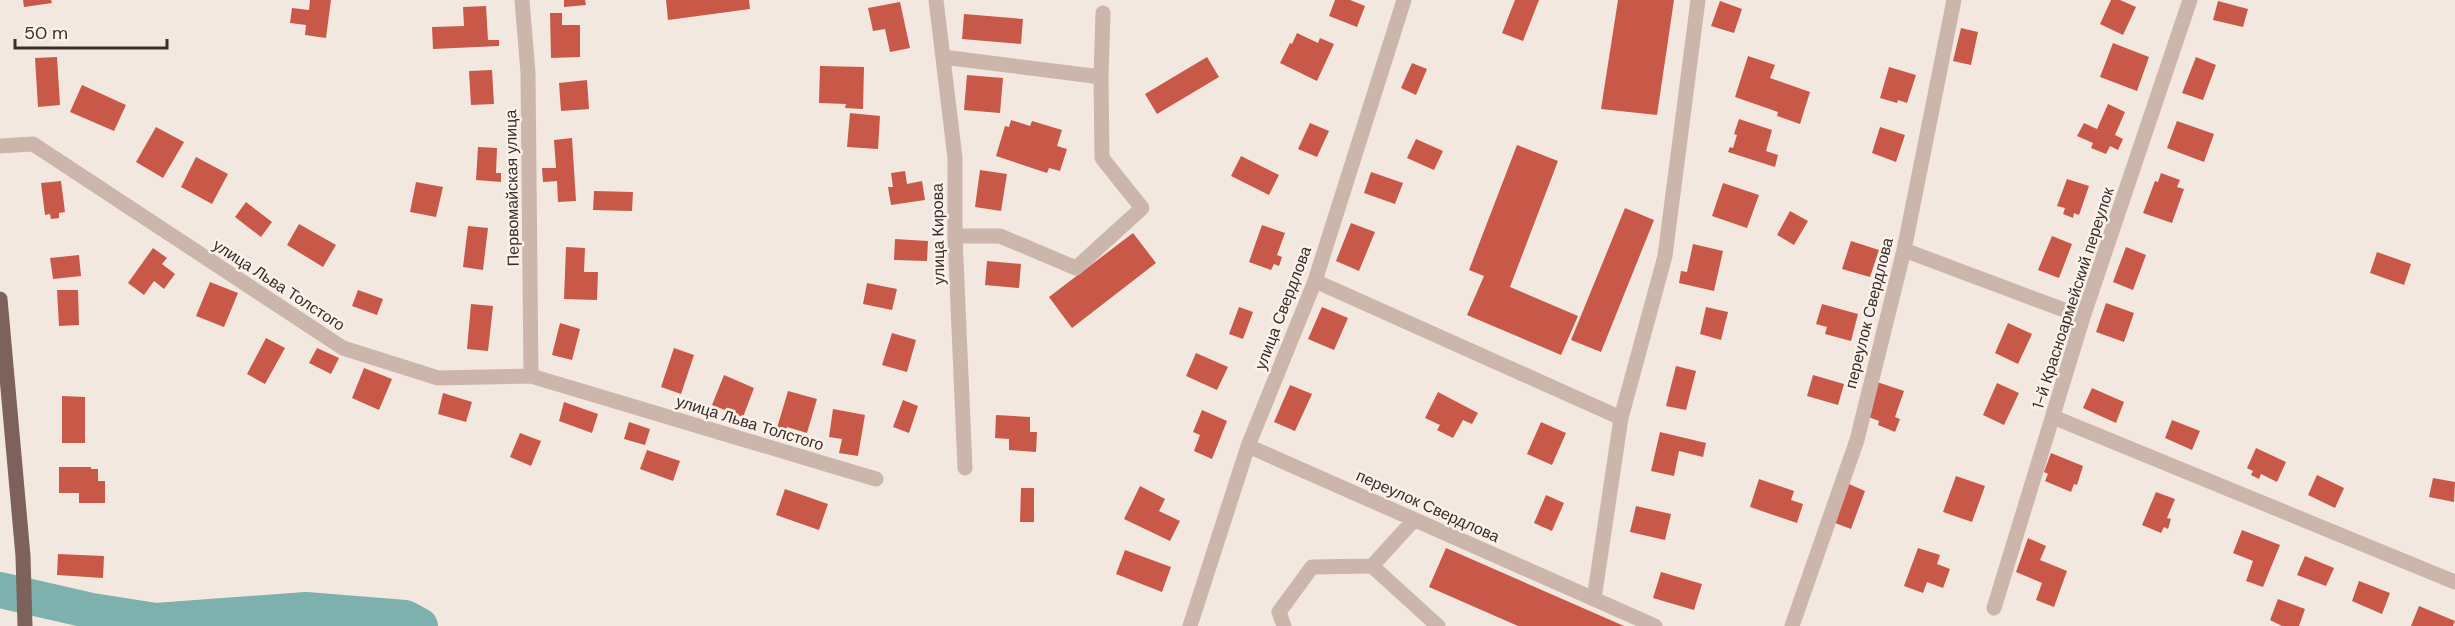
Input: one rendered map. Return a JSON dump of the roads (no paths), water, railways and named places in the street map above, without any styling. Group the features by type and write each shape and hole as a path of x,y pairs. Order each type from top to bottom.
{"main road":[{"path":"0,299 5,391 23,556 25,625"}],"street":[{"name":"Первомайская улица","path":"522,0 528,73 531,376"},
{"name":"улица Кирова","path":"936,0 955,158 955,236 965,468"},
{"name":"улица Свердлова","path":"1190,626 1248,446 1316,281 1404,0"},
{"path":"1594,598 1621,418 1665,256 1698,0"},
{"name":"переулок Свердлова","path":"1792,626 1857,440 1904,250 1954,0"},
{"name":"1-й Красноармейский переулок","path":"1994,608 2083,317 2190,0"},
{"path":"955,236 1000,236 1076,268 1142,208 1102,158 1103,13"},
{"path":"943,57 1101,78"},
{"name":"улица Льва Толстого","path":"0,146 33,144 343,348 438,378 531,376 876,479"},
{"path":"1904,250 2083,317"},
{"path":"1316,281 1621,418"},
{"path":"2053,417 2455,582"},
{"name":"переулок Свердлова","path":"1248,446 1655,626"},
{"path":"1372,566 1414,519"},
{"path":"1284,626 1279,612 1312,567 1372,566 1438,626"}],"waterway":[{"path":"0,590 92,611 156,621 306,610 405,618 420,626"}]}
